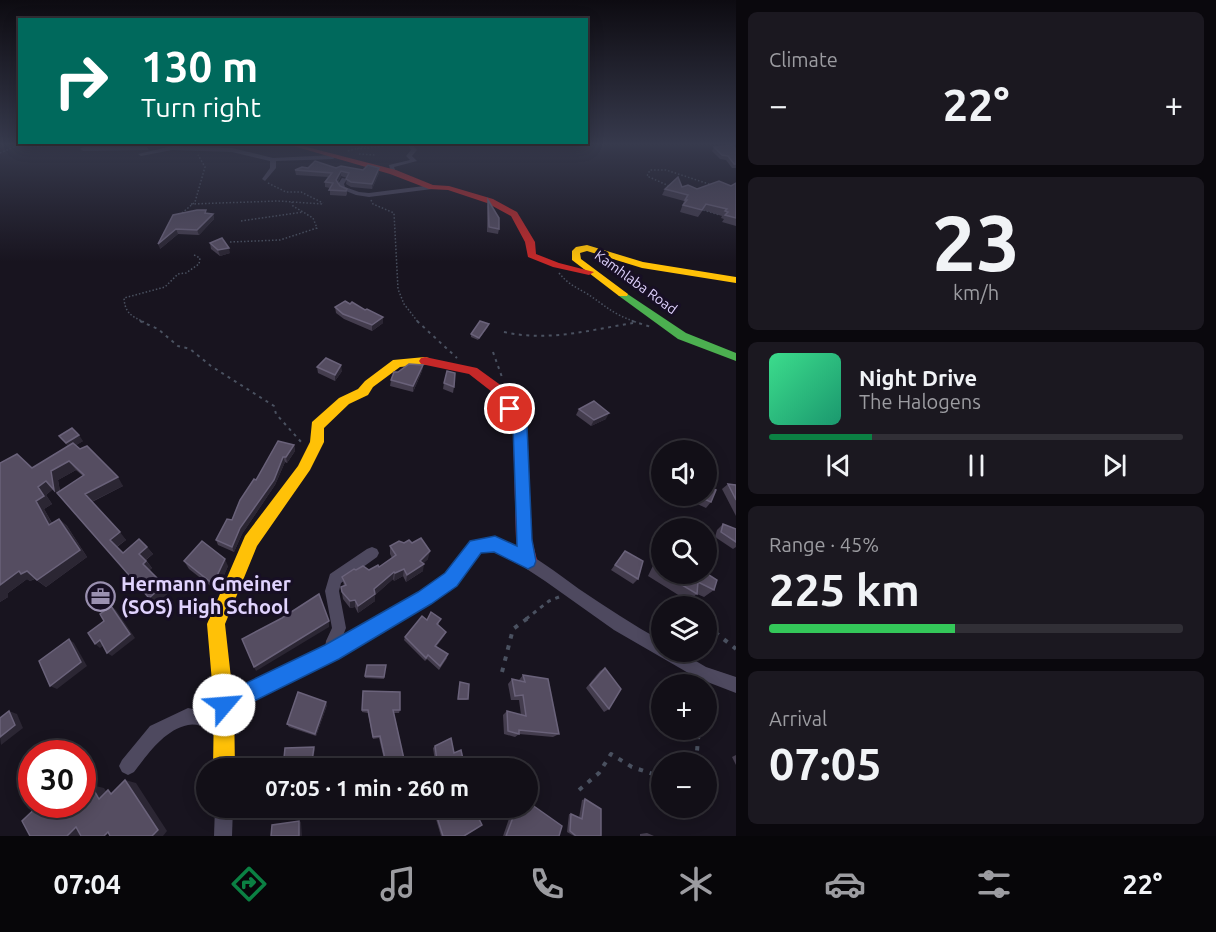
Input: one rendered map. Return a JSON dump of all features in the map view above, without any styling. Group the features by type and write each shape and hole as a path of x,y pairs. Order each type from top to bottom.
{"street":[{"path":"341,184 343,188 358,194 369,195 432,186"},
{"path":"426,184 449,188 505,207 514,214 530,242 531,255 556,265 592,272"},
{"name":"Kamhlaba Road","path":"736,280 650,266 599,251 579,249 575,253 577,260 592,272 682,336 736,357"},
{"path":"224,758 224,705 216,624 251,541 303,470 317,442 317,426 344,401 363,393 369,384 397,363 429,361 473,371 501,392 520,426 524,540 528,561"},
{"path":"224,705 332,652 425,598 451,579 476,546 495,544 528,561 619,626 651,643"},
{"path":"332,652 333,641 339,628 332,591 335,579 372,553"},
{"path":"683,662 702,673 736,685"},
{"path":"128,766 156,732 188,716 207,720 224,728"},
{"path":"223,836 224,818"}],"path":[{"path":"178,218 195,202 195,194 199,184"},
{"path":"191,204 278,201 323,203 301,192 291,193 271,184"},
{"path":"664,184 674,189"},
{"path":"706,184 717,186"},
{"path":"369,195 373,204 394,213 393,227 396,237 400,298 428,333 473,371"},
{"path":"230,242 280,240 317,228 313,218 293,206 292,202"},
{"path":"696,208 718,216 721,214"},
{"path":"241,220 265,219 303,212"},
{"path":"194,255 200,258 199,264 186,273 178,274 165,287 124,298 125,309 131,316 158,329 178,346 190,349 211,366 274,406 276,414 312,453"},
{"path":"556,265 559,274 567,283 615,315 651,327"},
{"path":"504,332 521,337 562,334 636,323"},
{"path":"502,672 513,629 549,601 572,591"},
{"path":"717,634 736,649"},
{"path":"579,790 599,773 611,754 632,767 651,773"}],"building":[{"path":"332,184 339,184 347,189 346,191 329,190"},
{"path":"670,184 681,184 682,187 688,185 697,189 711,184 731,186 736,184 736,218 725,215 728,212 725,211 727,209 706,204 702,210 683,205 688,195 665,189"},
{"path":"488,200 499,218 499,229 489,227"},
{"path":"206,210 205,213 213,214 197,230 176,229 158,244 173,215"},
{"path":"222,238 229,248 218,250 210,243"},
{"path":"345,301 383,317 372,325 343,314 335,307"},
{"path":"480,321 489,324 479,338 471,334"},
{"path":"326,358 341,365 335,375 317,367"},
{"path":"409,364 423,365 413,386 391,380 394,372 398,372"},
{"path":"447,371 455,373 454,387 444,383"},
{"path":"594,401 609,413 594,420 579,409"},
{"path":"72,428 79,435 66,443 59,436"},
{"path":"278,441 294,445 286,457 283,457 274,480 240,528 232,547 216,540 227,519 232,520 240,500 254,479 256,480"},
{"path":"73,443 80,449 87,446 118,477 85,494 120,532 110,540 123,553 139,539 147,547 139,554 146,561 143,564 164,585 149,598 57,493 84,475 69,461 51,471 54,490 46,481 38,487 44,496 36,501 49,525 59,519 80,550 37,580 27,571 21,574 19,571 0,585 0,463 17,454 32,468"},
{"path":"728,484 736,485 736,500"},
{"path":"723,524 736,529 736,542 721,532"},
{"path":"421,538 430,551 420,561 424,564 407,575 404,569 394,572 374,589 375,594 358,606 355,600 350,601 342,592 341,587 346,585 342,577 363,566 369,570 378,565 379,567 396,555 390,546 399,541 404,543 409,540 412,543"},
{"path":"202,541 225,559 213,584 184,561"},
{"path":"625,551 643,561 638,579 615,565"},
{"path":"680,584 698,584 697,594"},
{"path":"702,584 716,584 714,590"},
{"path":"319,594 329,621 254,667 242,639 282,618"},
{"path":"111,606 130,634 107,653 100,640 95,644 88,633 104,621 100,614"},
{"path":"431,612 441,619 437,624 446,632 435,646 448,654 440,666 428,655 426,658 405,637 422,616 427,620"},
{"path":"69,639 81,662 50,686 39,661"},
{"path":"367,665 386,665 384,677 365,676"},
{"path":"605,668 621,689 609,709 590,685"},
{"path":"523,675 548,679 559,734 519,730 519,734 508,731 507,711 526,716 523,695 515,696 512,679 525,682"},
{"path":"460,682 469,684 468,699 458,699"},
{"path":"363,691 400,692 400,710 393,710 404,758 385,758 380,736 373,737 368,710 362,710"},
{"path":"298,692 326,702 315,734 287,724"},
{"path":"9,711 15,725 0,737 0,718"},
{"path":"451,738 454,753 461,750 463,758 437,758 435,746"},
{"path":"314,747 312,758 284,758 285,748"},
{"path":"125,780 158,830 152,836 110,836 108,832 104,836 81,836 76,827 67,836 30,836 22,821 25,818 96,818 96,794 99,799 108,790 111,794"},
{"path":"585,799 601,809 601,836 576,836 570,831 571,814 582,819"},
{"path":"538,809 562,826 559,836 506,836 513,818 538,818"},
{"path":"437,818 478,818 482,825 464,836 443,836"},
{"path":"299,821 299,836 271,836 272,825"}],"traffic: fast":[{"path":"623,294 682,336 736,357"}],"traffic: slow":[{"path":"623,294 577,260 575,253 579,249 587,248 642,265 736,280"},
{"path":"224,758 224,705 216,624 251,541 303,470 317,442 317,426 344,401 363,392 369,384 397,363 425,361"}],"traffic: jam":[{"path":"424,184 449,188 490,201 514,214 530,242 531,255 556,265 589,272"},
{"path":"425,361 473,371 501,392 520,426 524,540 528,560"}],"place":[{"name":"Hermann Gmeiner (SOS) High School","path":"100,596"}],"route":[{"path":"224,705 332,652 425,598 451,579 476,546 495,544 528,561 524,540 520,426 510,409"}]}
